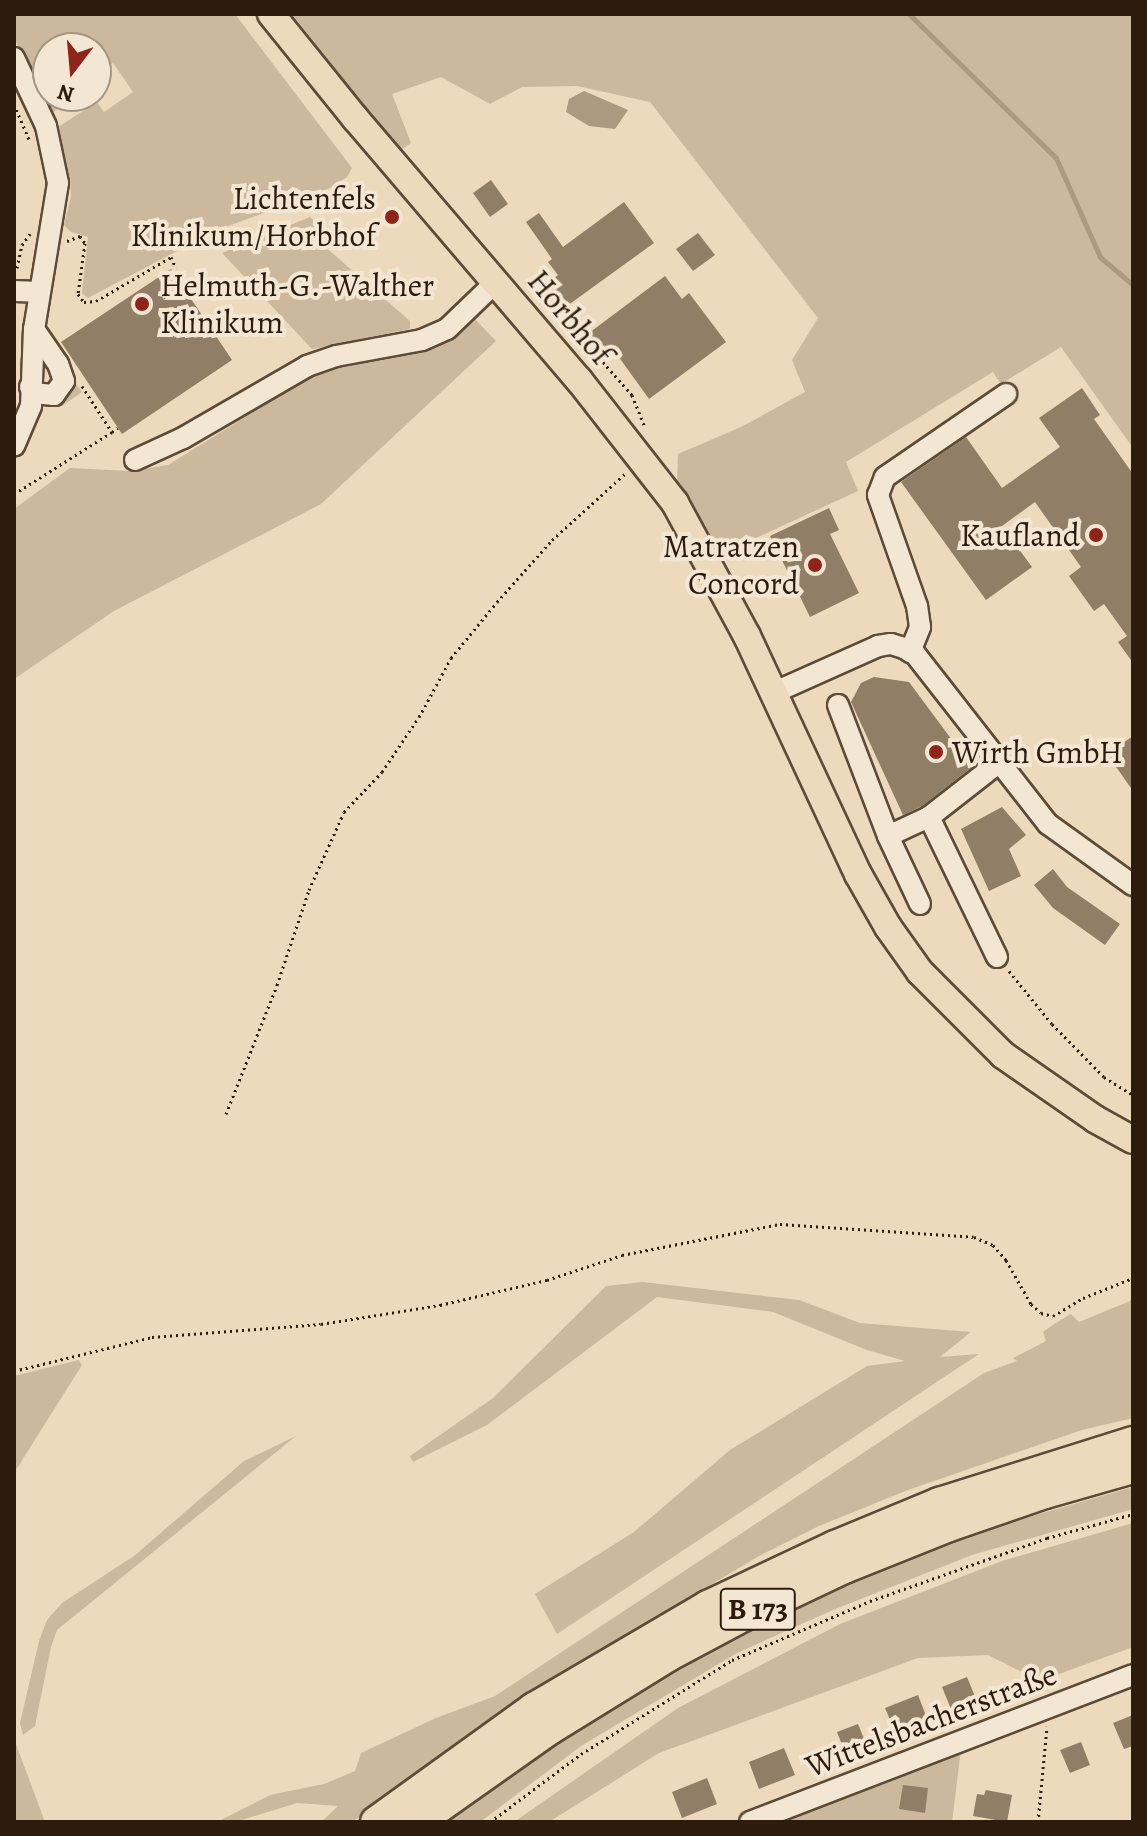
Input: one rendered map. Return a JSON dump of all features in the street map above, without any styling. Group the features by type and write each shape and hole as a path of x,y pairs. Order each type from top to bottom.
{"highway":[{"path":"1091,1453 1133,1435"},
{"name":"B 173","path":"376,1822 534,1708 676,1623 835,1546 939,1503 1133,1442"},
{"name":"B 173","path":"418,1822 550,1729 668,1656 743,1616 844,1568 949,1526 1045,1493 1133,1468"}],"main road":[{"name":"Horbhof","path":"271,14 355,118 579,380 675,503 723,589 858,874 888,927 920,972 1003,1055 1059,1095 1133,1140"}],"street":[{"path":"14,58 46,126 58,183 56,216 34,329 31,406 14,446"},
{"path":"135,460 183,438 307,366 336,356 422,340 447,329 495,283"},
{"path":"14,291 39,292"},
{"path":"30,387 34,393 54,395 64,381 58,364 34,329"},
{"path":"910,652 920,627 917,606 878,495 885,477 1006,394"},
{"path":"773,693 878,646 891,644 910,652 1048,824 1133,885"},
{"path":"838,705 888,836 920,904"},
{"path":"888,836 929,817 998,763"},
{"path":"929,817 997,957"},
{"name":"Wittelsbacherstraße","path":"750,1822 1133,1675"}],"path":[{"path":"14,104 30,143"},
{"path":"17,268 22,245 32,231"},
{"path":"63,246 75,236 80,236 85,243 78,294 84,302 96,301 171,257 176,268"},
{"path":"80,383 112,432"},
{"path":"14,494 118,428"},
{"path":"226,1114 277,985 309,890 344,812 382,772 419,717 451,658 497,602 552,540 621,480"},
{"path":"997,957 1052,1024 1104,1077 1133,1095"},
{"path":"14,1371 152,1337 321,1324 440,1305 547,1280 622,1255 780,1224 974,1237 993,1245 1006,1260 1031,1304 1041,1313 1053,1316 1083,1298 1133,1278"},
{"path":"490,1822 581,1754 732,1660 870,1601 1047,1538 1133,1514"},
{"path":"1038,1822 1049,1706"}],"shaded area":[{"path":"14,14 235,14 352,168 347,177 328,189 215,231 88,298 82,293 88,237 71,232 64,225 71,196 70,178 55,129 81,112 112,112 112,106 133,92 112,64 112,32 32,32 32,80 14,37"},
{"path":"292,14 1133,14 1133,448 1061,347 1001,384 993,372 846,462 858,491 719,555 677,484 678,454 741,427 805,392 792,360 818,318 650,102 577,86 522,87 490,104 441,77 392,94 411,143 399,151"},
{"path":"584,91 628,110 615,129 589,126 566,112 569,99"},
{"path":"310,217 324,229 314,237 410,321 410,329 312,349 222,253"},
{"path":"474,318 496,341 321,504 114,611 14,679 14,509 70,468 130,471 168,465 308,378 337,367 431,348"},
{"path":"72,379 82,392 62,406 41,407 42,402 61,401 67,395"},
{"path":"643,1282 799,1300 860,1323 971,1332 940,1357 979,1354 557,1634 535,1594 634,1532 730,1450 867,1366 905,1361 867,1350 773,1312 657,1297 487,1425 413,1462 410,1456 493,1398 606,1286"},
{"path":"1133,1293 1133,1418 1082,1430 908,1490 819,1526 759,1556 560,1675 352,1822 321,1822 338,1806 297,1803 235,1822 217,1822 270,1795 324,1784 355,1771 361,1753 436,1718 495,1696 984,1373 1017,1361 1013,1358 1046,1341 1043,1332 1054,1324 1071,1314 1079,1322 1130,1301"},
{"path":"79,1360 82,1365 14,1473 14,1376"},
{"path":"296,1436 57,1630 35,1726 23,1735 20,1723 39,1641 47,1620 62,1603 134,1556 244,1461"},
{"path":"1133,1487 1133,1509 972,1555 833,1610 737,1653 581,1746 480,1822 441,1822 559,1739 646,1685 734,1637 828,1592 984,1530"},
{"path":"1133,1523 1133,1647 1040,1681 988,1655 918,1658 659,1753 549,1822 514,1822 678,1708 840,1624 1002,1561"},
{"path":"14,1739 45,1822 14,1822"},
{"path":"961,1749 952,1822 774,1822"}],"building":[{"path":"491,180 508,204 490,217 473,193"},
{"path":"624,202 654,243 560,311 539,290 558,275 548,262 552,259 526,222 539,213 563,247"},
{"path":"698,233 715,255 693,271 676,249"},
{"path":"171,269 232,360 122,434 61,342"},
{"path":"665,276 682,299 689,293 726,342 649,399 613,349 607,353 585,336"},
{"path":"1082,388 1100,415 1094,419 1133,474 1133,663 1118,642 1127,636 1104,604 1094,611 1069,576 1081,567 1035,502 1002,526 1032,567 986,600 901,482 966,437 1002,488 1060,447 1039,418"},
{"name":"Matratzen Concord","path":"829,508 839,530 830,534 859,593 810,617 770,536"},
{"path":"874,677 909,682 972,767 922,806 903,815 851,702 861,683"},
{"path":"1133,736 1133,791 1107,754"},
{"path":"1002,807 1026,835 1009,849 1021,876 989,891 961,829"},
{"path":"1053,869 1067,887 1120,924 1105,945 1053,908 1034,885"},
{"path":"967,1677 976,1699 951,1709 942,1687"},
{"path":"918,1695 928,1721 896,1734 885,1708"},
{"path":"1133,1715 1133,1746 1124,1749 1113,1723"},
{"path":"858,1724 867,1746 846,1755 837,1732"},
{"path":"1081,1742 1090,1765 1070,1773 1060,1750"},
{"path":"784,1748 795,1775 759,1789 749,1762"},
{"path":"707,1778 717,1804 682,1818 672,1792"},
{"path":"903,1785 928,1788 925,1813 899,1809"},
{"path":"986,1790 1012,1795 1007,1822 973,1816 977,1794 984,1795"}],"waterway":[{"path":"909,14 1056,158 1100,257 1133,285"}],"place":[{"name":"Lichtenfels Klinikum/Horbhof","path":"392,217"},
{"name":"Helmuth-G.-Walther Klinikum","path":"142,304"},
{"name":"Kaufland","path":"1096,535"},
{"name":"Matratzen Concord","path":"815,565"},
{"name":"Wirth GmbH","path":"936,752"}]}
